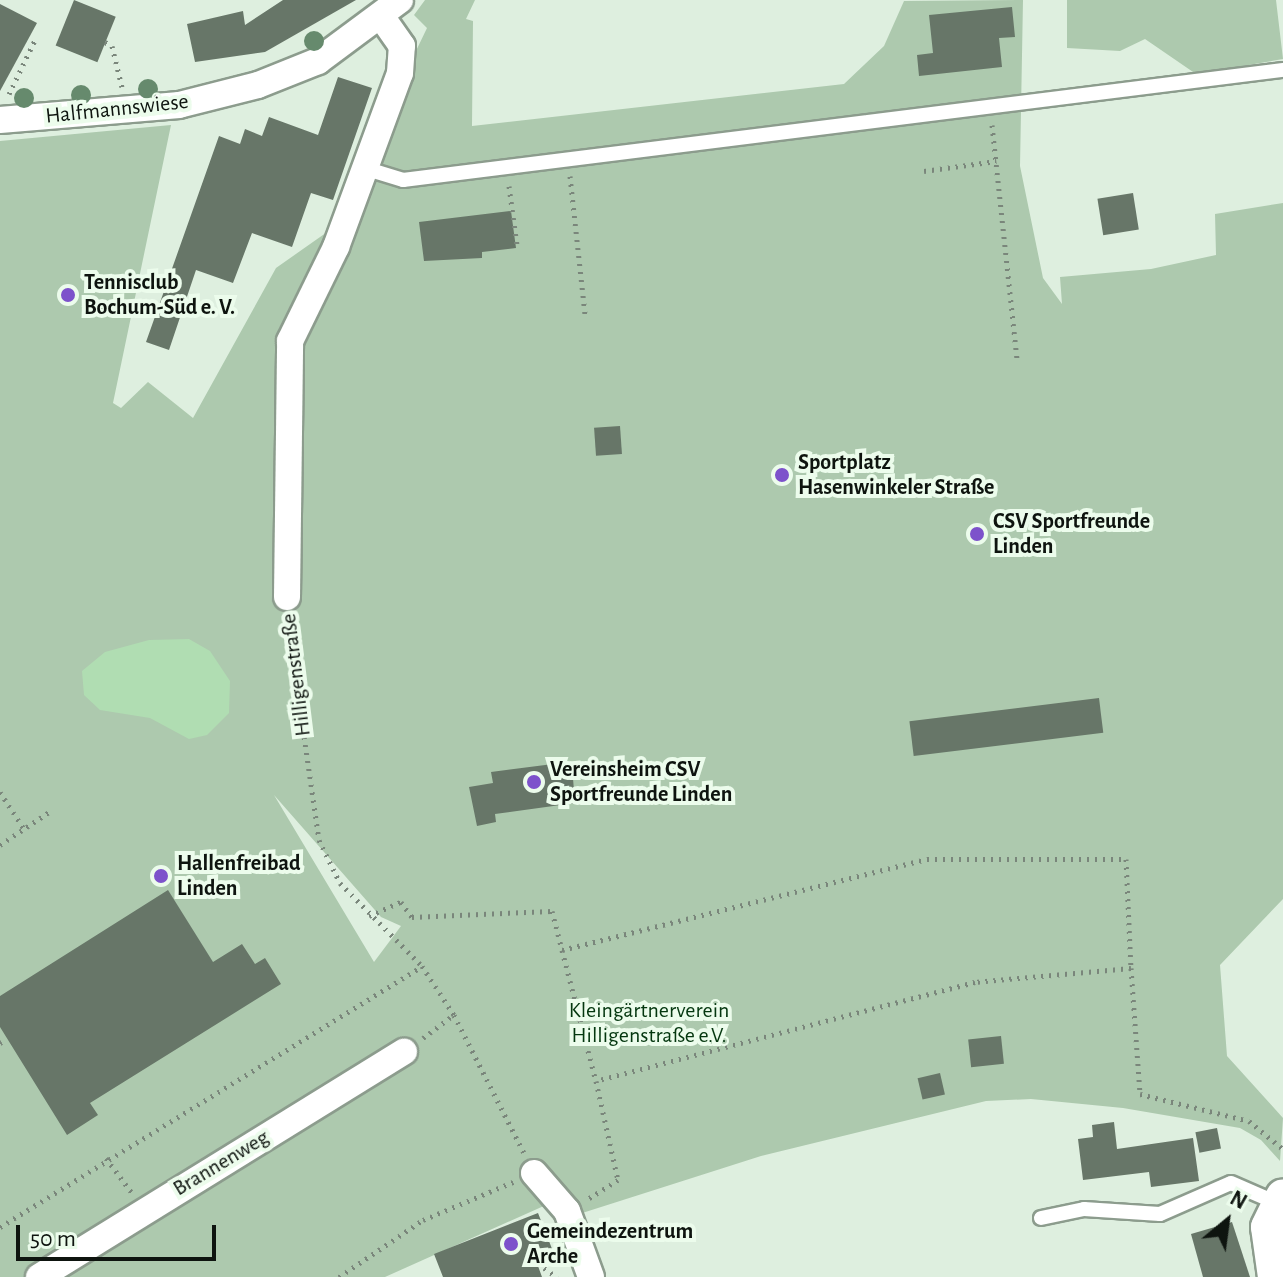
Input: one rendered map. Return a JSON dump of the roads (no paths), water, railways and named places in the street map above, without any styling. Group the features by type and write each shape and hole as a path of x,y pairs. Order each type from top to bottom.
{"street":[{"name":"Halfmannswiese","path":"3,110 128,111 179,105 268,81 318,61 390,8"},
{"name":"Hilligenstraße","path":"287,597 290,341 336,247 403,59 390,8"},
{"name":"Brannenweg","path":"39,1277 404,1052"},
{"path":"534,1173 567,1211 591,1277"},
{"path":"1275,1277 1267,1237 1280,1200"}],"lane":[{"path":"364,168 403,180 567,156 990,108 1283,70"},
{"path":"1041,1218 1084,1209 1160,1214 1231,1183 1280,1200"}],"place":[{"name":"Tennisclub Bochum-Süd e. V.","path":"68,295"},
{"name":"Sportplatz Hasenwinkeler Straße","path":"782,475"},
{"name":"CSV Sportfreunde Linden","path":"977,534"},
{"name":"Vereinsheim CSV Sportfreunde Linden","path":"534,782"},
{"name":"Hallenfreibad Linden","path":"161,876"},
{"name":"Gemeindezentrum Arche","path":"511,1244"}],"park label":[{"name":"Kleingärtnerverein Hilligenstraße e.V.","path":"649,1022"}]}
